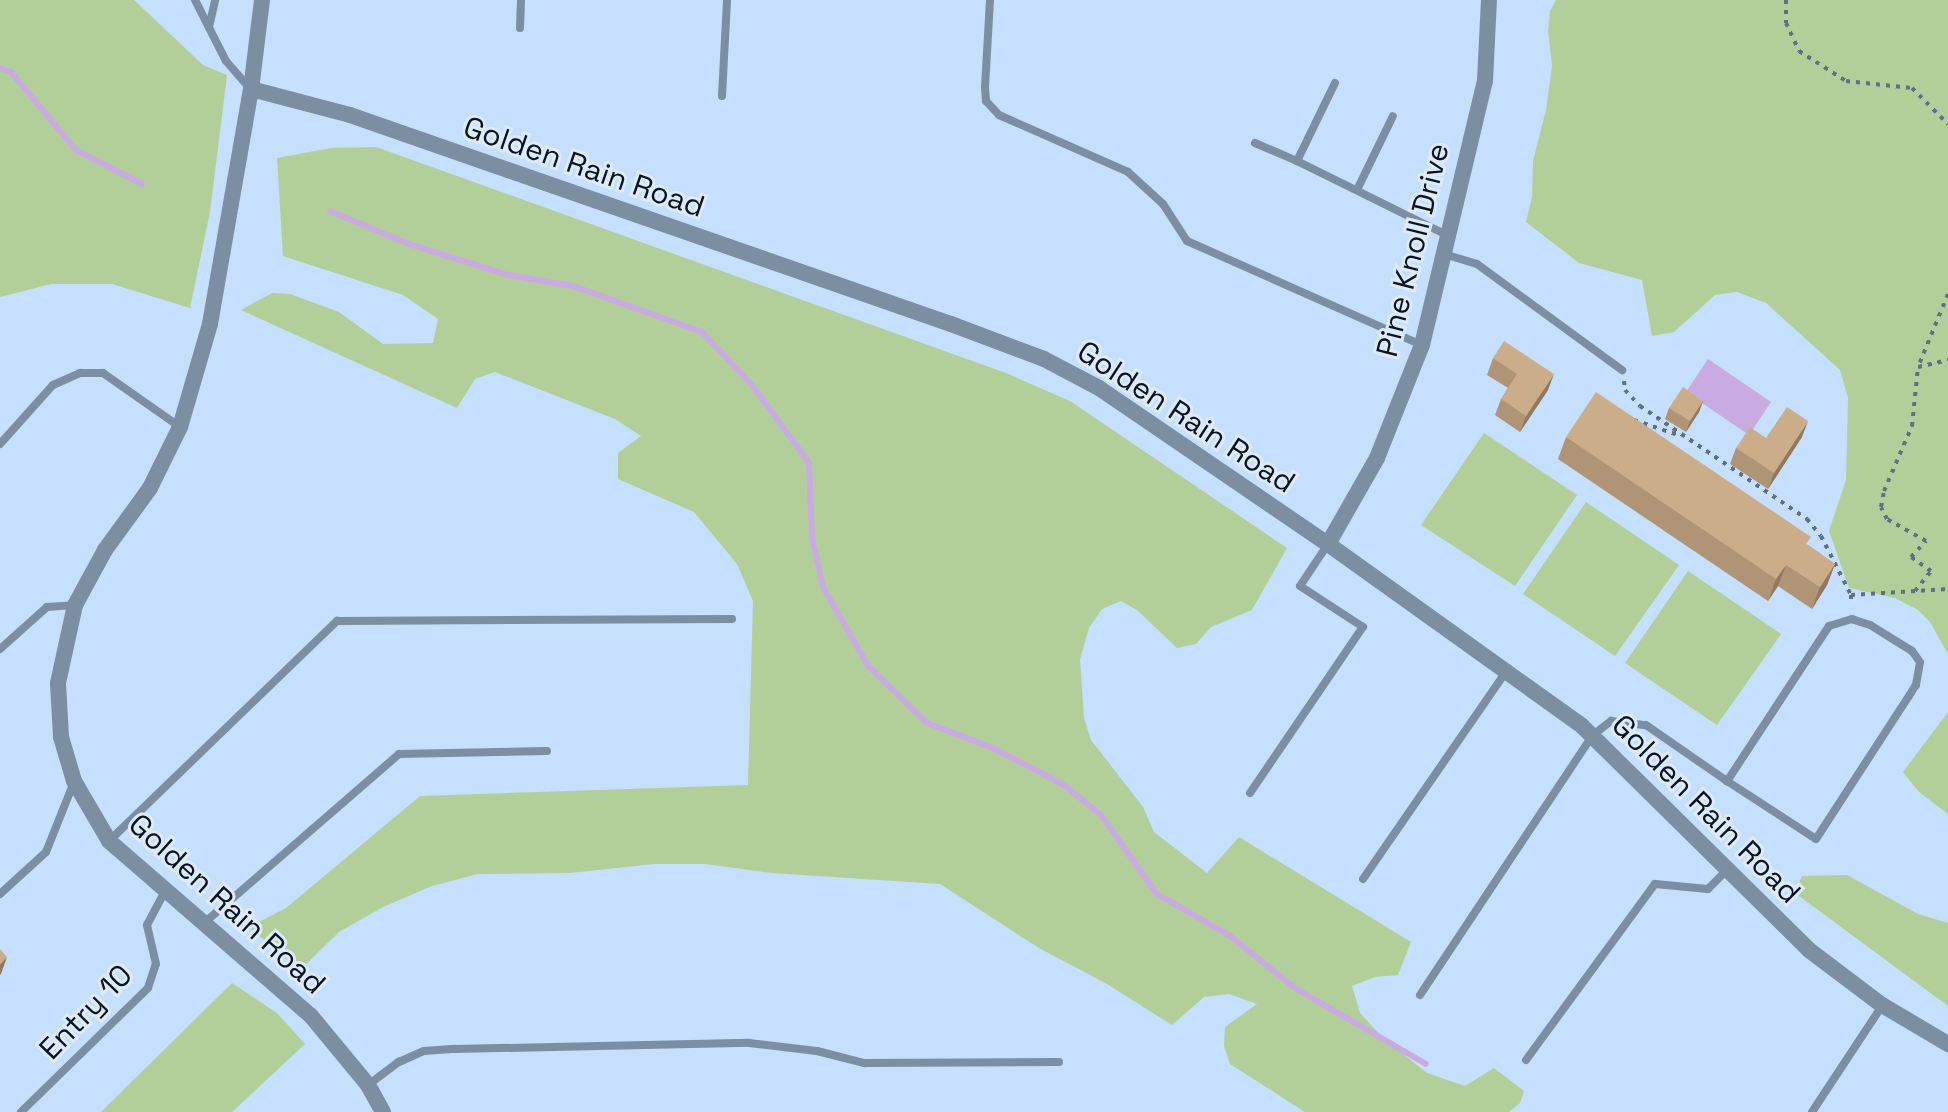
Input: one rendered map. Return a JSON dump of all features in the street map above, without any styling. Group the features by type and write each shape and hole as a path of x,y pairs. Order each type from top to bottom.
{"street":[{"name":"Golden Rain Road","path":"262,0 251,89 210,324 180,427 150,488 105,550 75,605 58,683 61,737 74,781 109,841 311,1016 368,1085 383,1112"},
{"name":"Pine Knoll Drive","path":"1328,544 1377,458 1422,345 1485,81 1489,0"},
{"name":"Golden Rain Road","path":"251,89 350,115 1044,359 1099,388 1328,544 1593,735 1809,950 1882,1005 1948,1044"}],"lane":[{"path":"195,0 226,61 251,89"},
{"path":"209,28 215,0"},
{"path":"520,28 521,0"},
{"path":"722,96 727,0"},
{"path":"990,0 986,101 999,115 1128,172 1163,204 1175,228 1187,241 1422,345"},
{"path":"1297,161 1335,83"},
{"path":"1357,190 1393,116"},
{"path":"1255,143 1448,235"},
{"path":"1444,254 1477,264 1622,370"},
{"path":"0,444 53,385 80,373 103,373 180,427"},
{"path":"1250,793 1363,627 1300,586 1328,544"},
{"path":"0,649 47,607 75,605"},
{"path":"109,841 337,621 732,619"},
{"path":"1420,995 1593,735 1611,721 1646,725 1727,781 1816,839 1909,696 1919,673 1920,662 1912,651 1889,635 1852,619 1829,626 1727,781"},
{"path":"1363,879 1506,671"},
{"path":"204,923 399,754 547,751"},
{"path":"0,894 46,852 74,781"},
{"path":"1526,1060 1655,884 1708,889 1727,870"},
{"name":"Entry 10","path":"21,1112 148,988 156,964 147,925 165,891"},
{"path":"1812,1112 1882,1005"},
{"path":"368,1085 399,1062 424,1051 455,1049 749,1043 817,1051 864,1063 1059,1062"}],"path":[{"path":"1786,0 1786,23 1799,51 1846,81 1912,88 1948,124"},
{"path":"1915,591 1931,571 1911,557 1926,541 1887,519 1881,507 1884,491 1912,426 1918,367 1948,294"},
{"path":"1918,367 1948,360"},
{"path":"1622,370 1630,397 1807,519 1821,536 1851,595 1852,619"},
{"path":"1641,433 1632,423 1634,419 1689,439"},
{"path":"1851,595 1948,589"}],"green space":[{"path":"0,0 134,0 203,65 227,75 210,212 190,308 112,284 51,284 0,297"},
{"path":"1556,0 1948,0 1948,654 1930,622 1918,610 1895,598 1849,588 1829,531 1846,480 1848,398 1840,370 1766,303 1737,292 1715,295 1674,332 1652,336 1642,280 1579,263 1526,222 1532,197 1533,161 1546,110 1552,66 1548,31 1550,11"},
{"path":"376,147 1006,373 1070,401 1287,548 1252,610 1211,627 1196,644 1177,648 1137,610 1121,601 1102,609 1089,628 1080,659 1084,718 1091,740 1143,807 1154,832 1207,873 1239,837 1411,942 1398,975 1375,977 1352,986 1360,1013 1383,1038 1427,1073 1465,1086 1494,1068 1524,1091 1520,1103 1509,1112 1305,1112 1230,1064 1224,1046 1225,1027 1257,1004 1229,994 1204,997 1172,1025 1107,984 1039,948 940,884 772,873 705,864 654,864 570,873 478,874 432,886 383,907 339,932 300,970 249,927 286,908 420,796 748,785 753,601 737,564 694,512 618,479 618,453 641,436 615,419 495,372 475,379 457,408 241,310 272,293 290,294 339,312 383,344 433,343 438,319 403,295 283,256 277,158 331,148"},
{"path":"1484,433 1577,495 1515,586 1421,525"},
{"path":"1586,502 1679,565 1615,656 1523,594"},
{"path":"1688,571 1781,634 1717,725 1625,663"},
{"path":"1948,712 1948,814 1919,792 1903,772"},
{"path":"1847,875 1918,914 1948,923 1948,1006 1795,893 1802,876"},
{"path":"232,983 277,1013 305,1044 232,1112 101,1112"}],"shaded area":[{"path":"1708,359 1771,402 1749,435 1686,392"}],"building":[{"path":"1504,341 1554,374 1526,416 1501,399 1517,374 1493,358"},
{"path":"1683,387 1703,401 1690,421 1669,408"},
{"path":"1596,392 1811,537 1806,544 1835,564 1820,587 1786,565 1776,579 1566,437"},
{"path":"1787,407 1808,421 1774,473 1736,448 1750,427 1766,438"},
{"path":"0,949 7,957 0,964"}],"waterway":[{"path":"0,68 11,72 76,150 142,184"},
{"path":"330,211 409,244 508,275 573,286 702,332 752,385 809,463 812,537 823,587 868,666 927,723 993,748 1064,785 1101,815 1157,894 1230,936 1295,988 1426,1064"}]}
